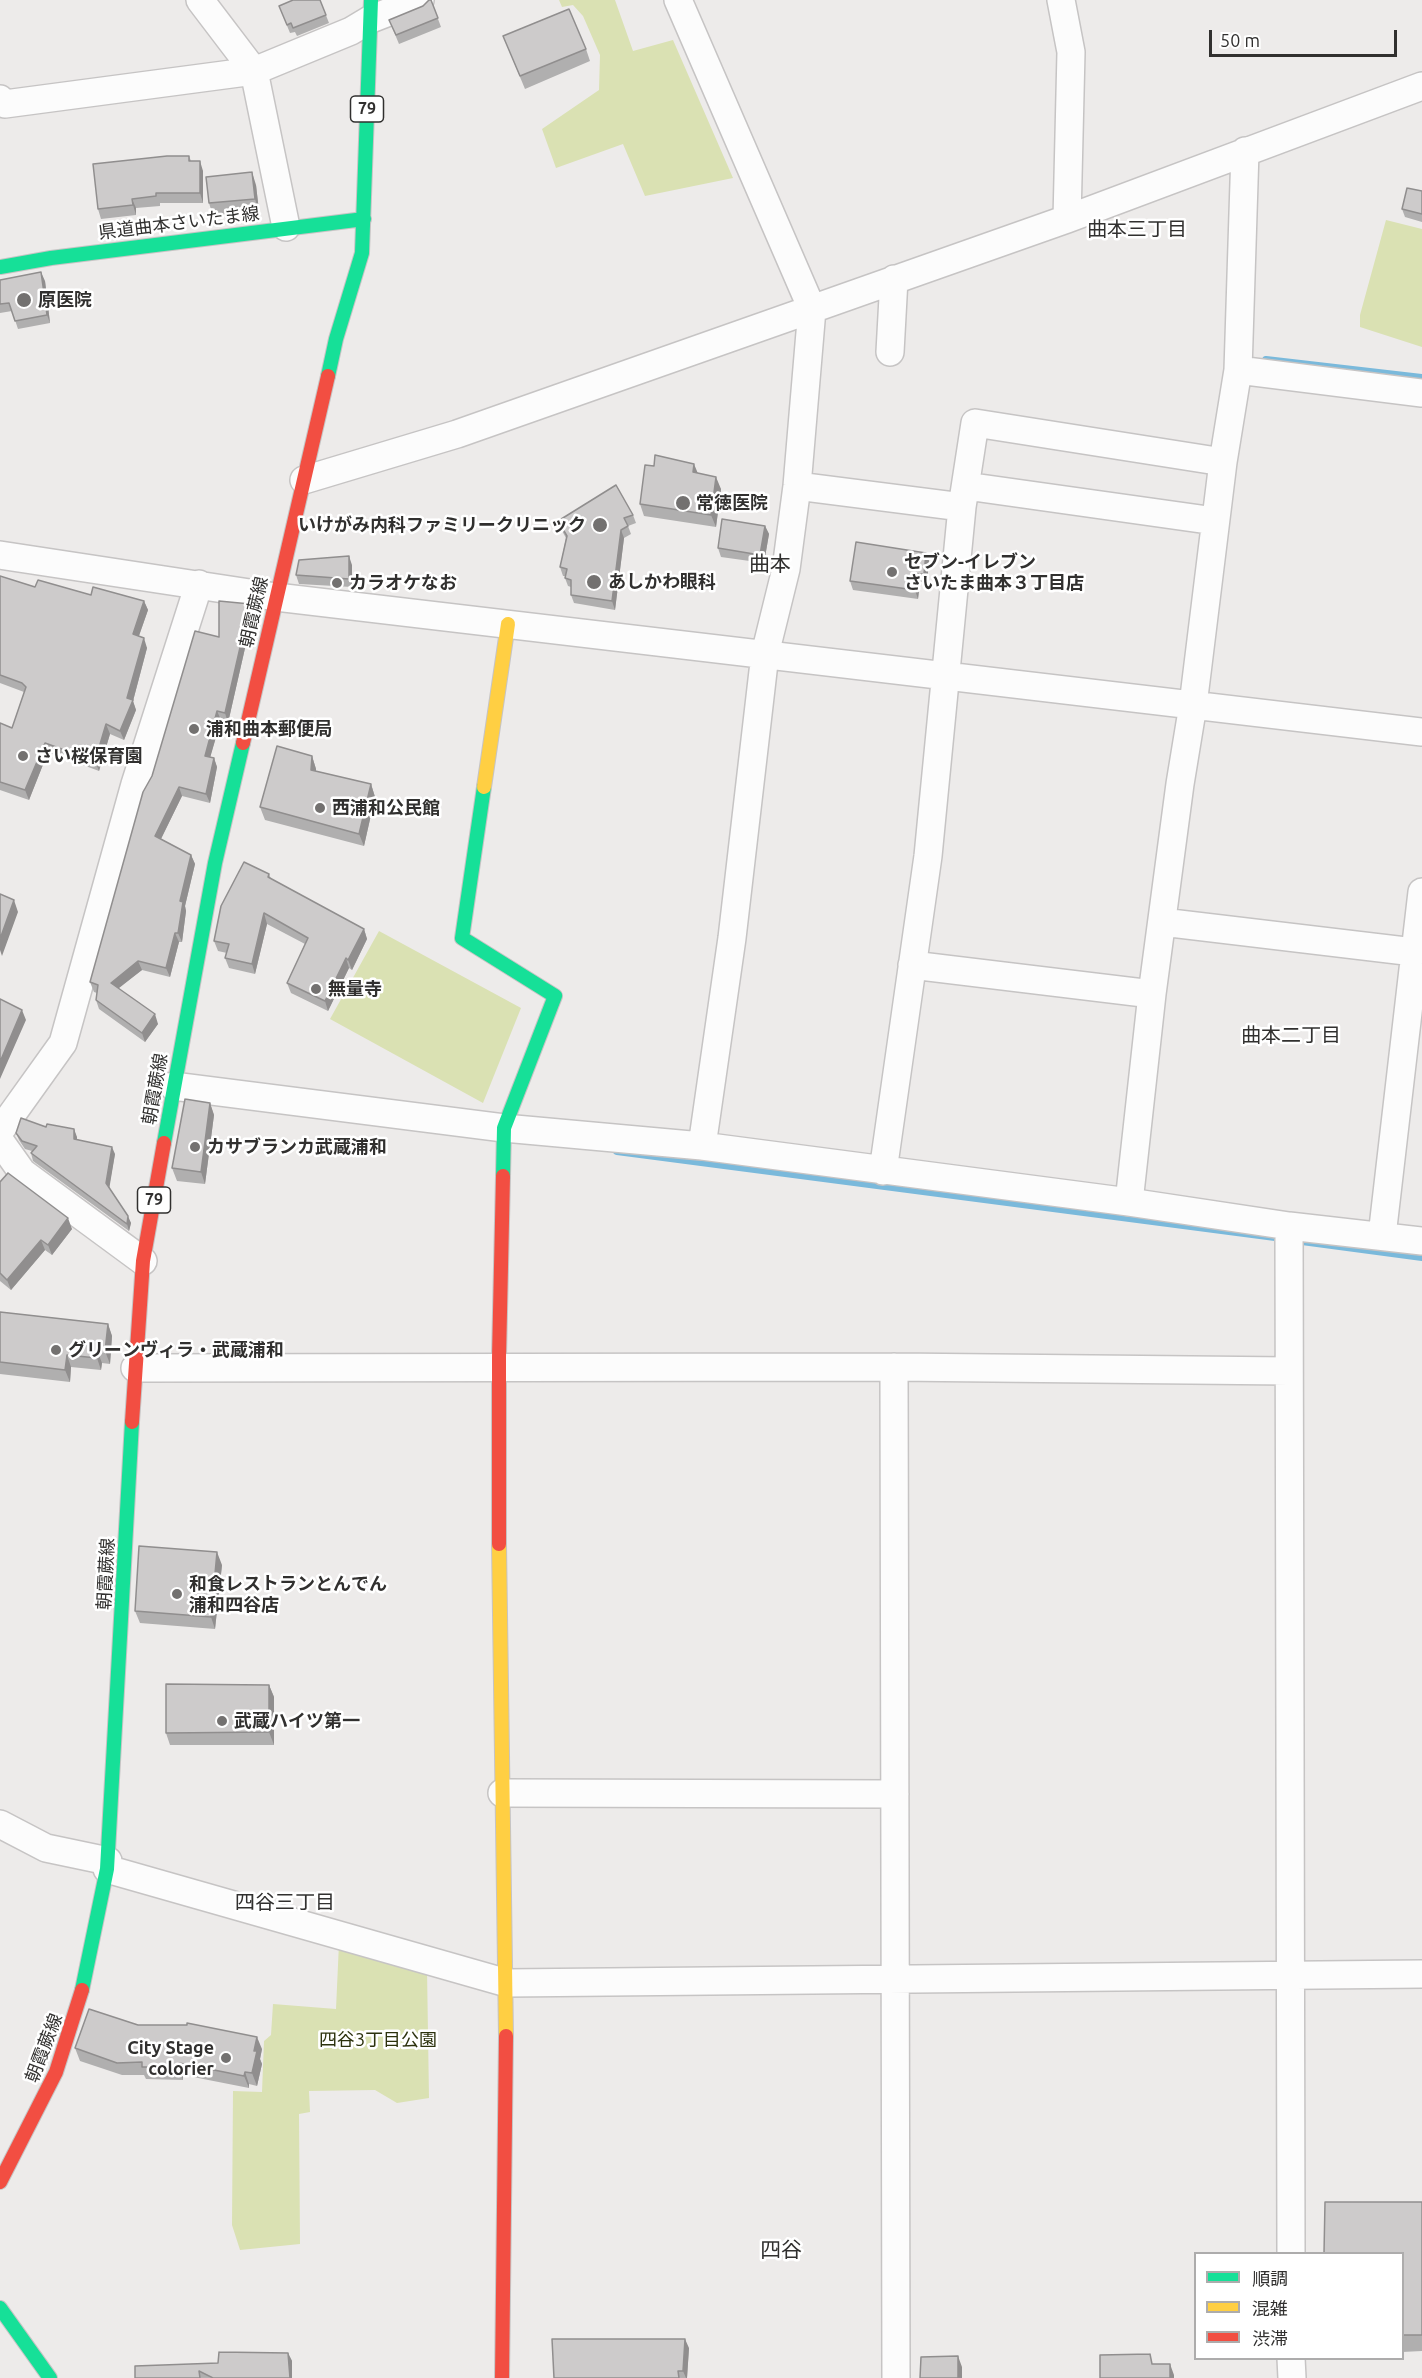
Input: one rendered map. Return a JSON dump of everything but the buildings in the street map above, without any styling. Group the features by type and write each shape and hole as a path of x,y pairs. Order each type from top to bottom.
{"main road":[{"name":"朝霞蕨線","path":"0,2182 56,2072 80,2004 108,1865 143,1261 215,863 336,339 362,253 371,10"},
{"name":"県道曲本さいたま線","path":"0,267 51,258 286,227 364,219"},
{"path":"502,2378 507,1983 499,1645 499,1367 504,1128 555,996 462,938 508,624"},
{"path":"0,2308 50,2378"}],"street":[{"path":"200,0 255,71 286,227"},
{"path":"0,99 5,105 255,71 351,31 371,10 420,0"},
{"path":"678,0 812,309 786,568 765,654 732,938 702,1146"},
{"path":"1060,0 1071,52 1067,219"},
{"path":"304,480 457,434 812,309 1067,219 1422,86"},
{"path":"1129,1202 1152,994 1193,705 1223,462 1238,370 1245,151"},
{"path":"890,352 894,279"},
{"path":"1238,370 1422,393"},
{"path":"883,1171 928,856 964,497 975,423 1223,462"},
{"path":"796,486 964,497 1215,521"},
{"path":"0,555 276,597 1422,732"},
{"path":"0,1131 63,1043 135,784 199,584"},
{"path":"1382,1236 1422,892"},
{"path":"1162,922 1414,952"},
{"path":"912,965 1152,994"},
{"path":"173,1086 504,1128 702,1146 1129,1202 1289,1226 1422,1241"},
{"path":"0,1141 22,1172 143,1261"},
{"path":"1289,1226 1291,2252"},
{"path":"894,1367 896,2378"},
{"path":"135,1368 894,1367 1289,1371"},
{"path":"502,1793 895,1794"},
{"path":"0,1824 46,1848 507,1983 1422,1974"},
{"path":"1292,2360 1292,2378"}],"green space":[{"path":"559,0 615,0 633,51 673,40 733,178 645,196 623,144 556,168 542,129 599,90 600,55 583,16 573,5 562,7"},
{"path":"1386,220 1422,229 1422,347 1360,327 1360,315"},
{"path":"379,931 521,1008 483,1103 330,1019"},
{"name":"四谷3丁目公園","path":"339,1943 427,1969 429,2098 397,2103 375,2090 309,2091 310,2112 299,2114 300,2244 240,2250 232,2225 233,2091 262,2092 264,2041 271,2035 273,2004 336,2009"}],"waterway":[{"path":"1266,360 1422,378"},
{"path":"617,1151 1275,1237"},
{"path":"1302,1241 1422,1257"}],"traffic: fast":[{"path":"328,376 336,339 362,253 371,0"},
{"path":"0,267 51,258 364,219"},
{"path":"164,1143 215,863 243,743"},
{"path":"484,787 462,938 555,996 504,1128 503,1176"},
{"path":"82,1990 107,1869 132,1422"},
{"path":"0,2308 50,2378"}],"traffic: slow":[{"path":"484,787 508,624"},
{"path":"499,1544 506,2036"}],"traffic: jam":[{"path":"243,743 328,376"},
{"path":"132,1422 143,1261 164,1143"},
{"path":"499,1544 499,1357 503,1176"},
{"path":"0,2182 56,2072 82,1990"},
{"path":"502,2378 506,2036"}],"place":[{"name":"原医院","path":"24,300"},
{"name":"常徳医院","path":"683,503"},
{"name":"いけがみ内科ファミリークリニック","path":"600,525"},
{"name":"セブン-イレブン さいたま曲本３丁目店","path":"892,572"},
{"name":"あしかわ眼科","path":"594,582"},
{"name":"カラオケなお","path":"337,583"},
{"name":"浦和曲本郵便局","path":"194,729"},
{"name":"さい桜保育園","path":"23,756"},
{"name":"西浦和公民館","path":"320,808"},
{"name":"無量寺","path":"316,989"},
{"name":"カサブランカ武蔵浦和","path":"195,1147"},
{"name":"グリーンヴィラ・武蔵浦和","path":"56,1350"},
{"name":"和食レストランとんでん 浦和四谷店","path":"177,1594"},
{"name":"武蔵ハイツ第一","path":"222,1721"},
{"name":"City Stage colorier","path":"226,2058"}],"district":[{"name":"曲本三丁目","path":"1137,229"},
{"name":"曲本","path":"770,564"},
{"name":"曲本二丁目","path":"1291,1035"},
{"name":"四谷三丁目","path":"285,1902"},
{"name":"四谷","path":"781,2250"}]}
